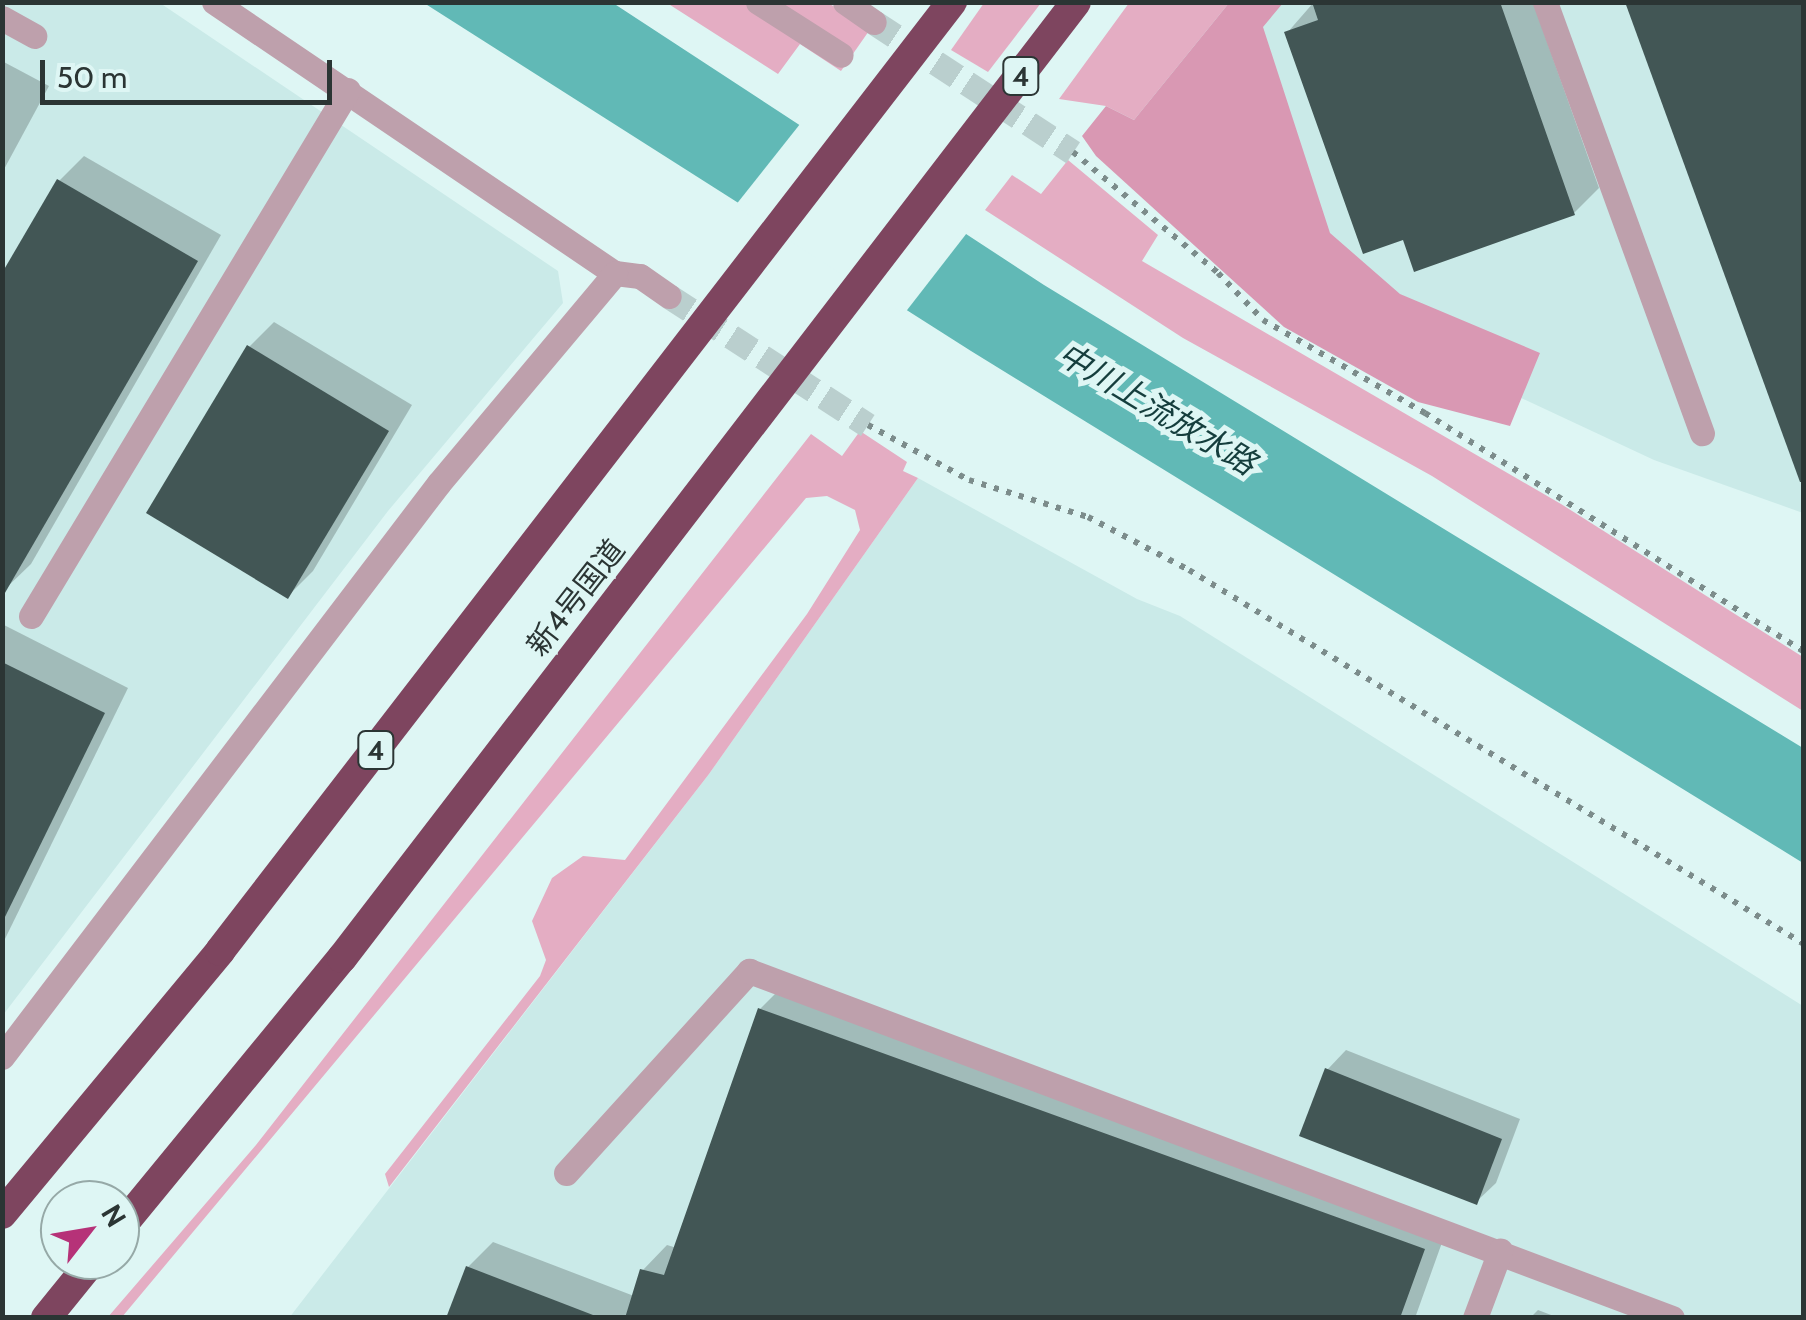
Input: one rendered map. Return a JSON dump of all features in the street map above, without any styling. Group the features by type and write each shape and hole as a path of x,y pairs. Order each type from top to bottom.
{"highway":[{"name":"4","path":"2,1214 220,951 952,2"},
{"name":"新4号国道","path":"140,1204 342,958 1076,2"},
{"path":"46,1318 77,1280"}],"street":[{"path":"214,2 615,273 640,276 668,296"},
{"path":"758,2 841,55"},
{"path":"845,2 874,22"},
{"path":"1545,2 1702,434"},
{"path":"2,18 34,36"},
{"path":"30,616 348,90"},
{"path":"2,1056 427,497 615,273"},
{"path":"566,1173 749,971 1672,1318"},
{"path":"1474,1318 1500,1252"}],"path":[{"path":"1073,152 1218,273 1264,320 1425,414 1804,652"},
{"path":"868,425 968,480 1088,517 1190,570 1804,944"}],"shaded area":[{"path":"3,3 160,3 558,271 563,303 388,511 3,1015"},
{"path":"667,3 828,3 871,28 841,71 800,44 778,74"},
{"path":"984,3 1041,3 988,72 951,50"},
{"path":"1129,3 1229,3 1134,120 1106,106 1059,99"},
{"path":"1229,3 1803,3 1803,513 1654,460 1427,354 1106,155"},
{"path":"1229,3 1283,3 1263,27 1330,233 1400,294 1540,353 1510,426 1418,402 1284,327 1096,156 1082,136 1106,106 1134,120"},
{"path":"1068,160 1158,235 1142,261 1561,504 1803,657 1803,711 1432,476 1183,338 985,210 1012,175 1041,194"},
{"path":"860,431 907,462 903,471 918,478 709,774 389,1187 385,1174 540,976 546,960 532,921 552,878 583,856 625,860 807,614 860,530 855,510 827,496 806,498 122,1317 108,1317 256,1145 811,434 842,456"},
{"path":"918,478 1137,599 1180,616 1803,1006 1803,1317 289,1318 709,774"}],"water":[{"name":"中川上流放水路","path":"424,3 613,3 1044,285 1803,748 1803,863 971,351"}],"pier":[{"path":"804,119 970,229 904,314 735,206"}],"building":[{"path":"1312,2 1500,2 1575,215 1414,272 1403,240 1363,254 1284,32 1318,20"},
{"path":"1625,2 1804,2 1804,482 1800,482"},
{"path":"57,179 198,261 2,598 2,273"},
{"path":"247,345 389,431 288,599 146,513"},
{"path":"2,662 105,713 2,923"},
{"path":"758,1008 1425,1249 1400,1318 625,1318 640,1269 664,1275"},
{"path":"1325,1068 1502,1139 1477,1205 1299,1136"},
{"path":"466,1266 593,1315 593,1318 446,1318"}],"tunnel":[{"path":"874,22 1073,152"},
{"path":"669,296 868,425"}]}
